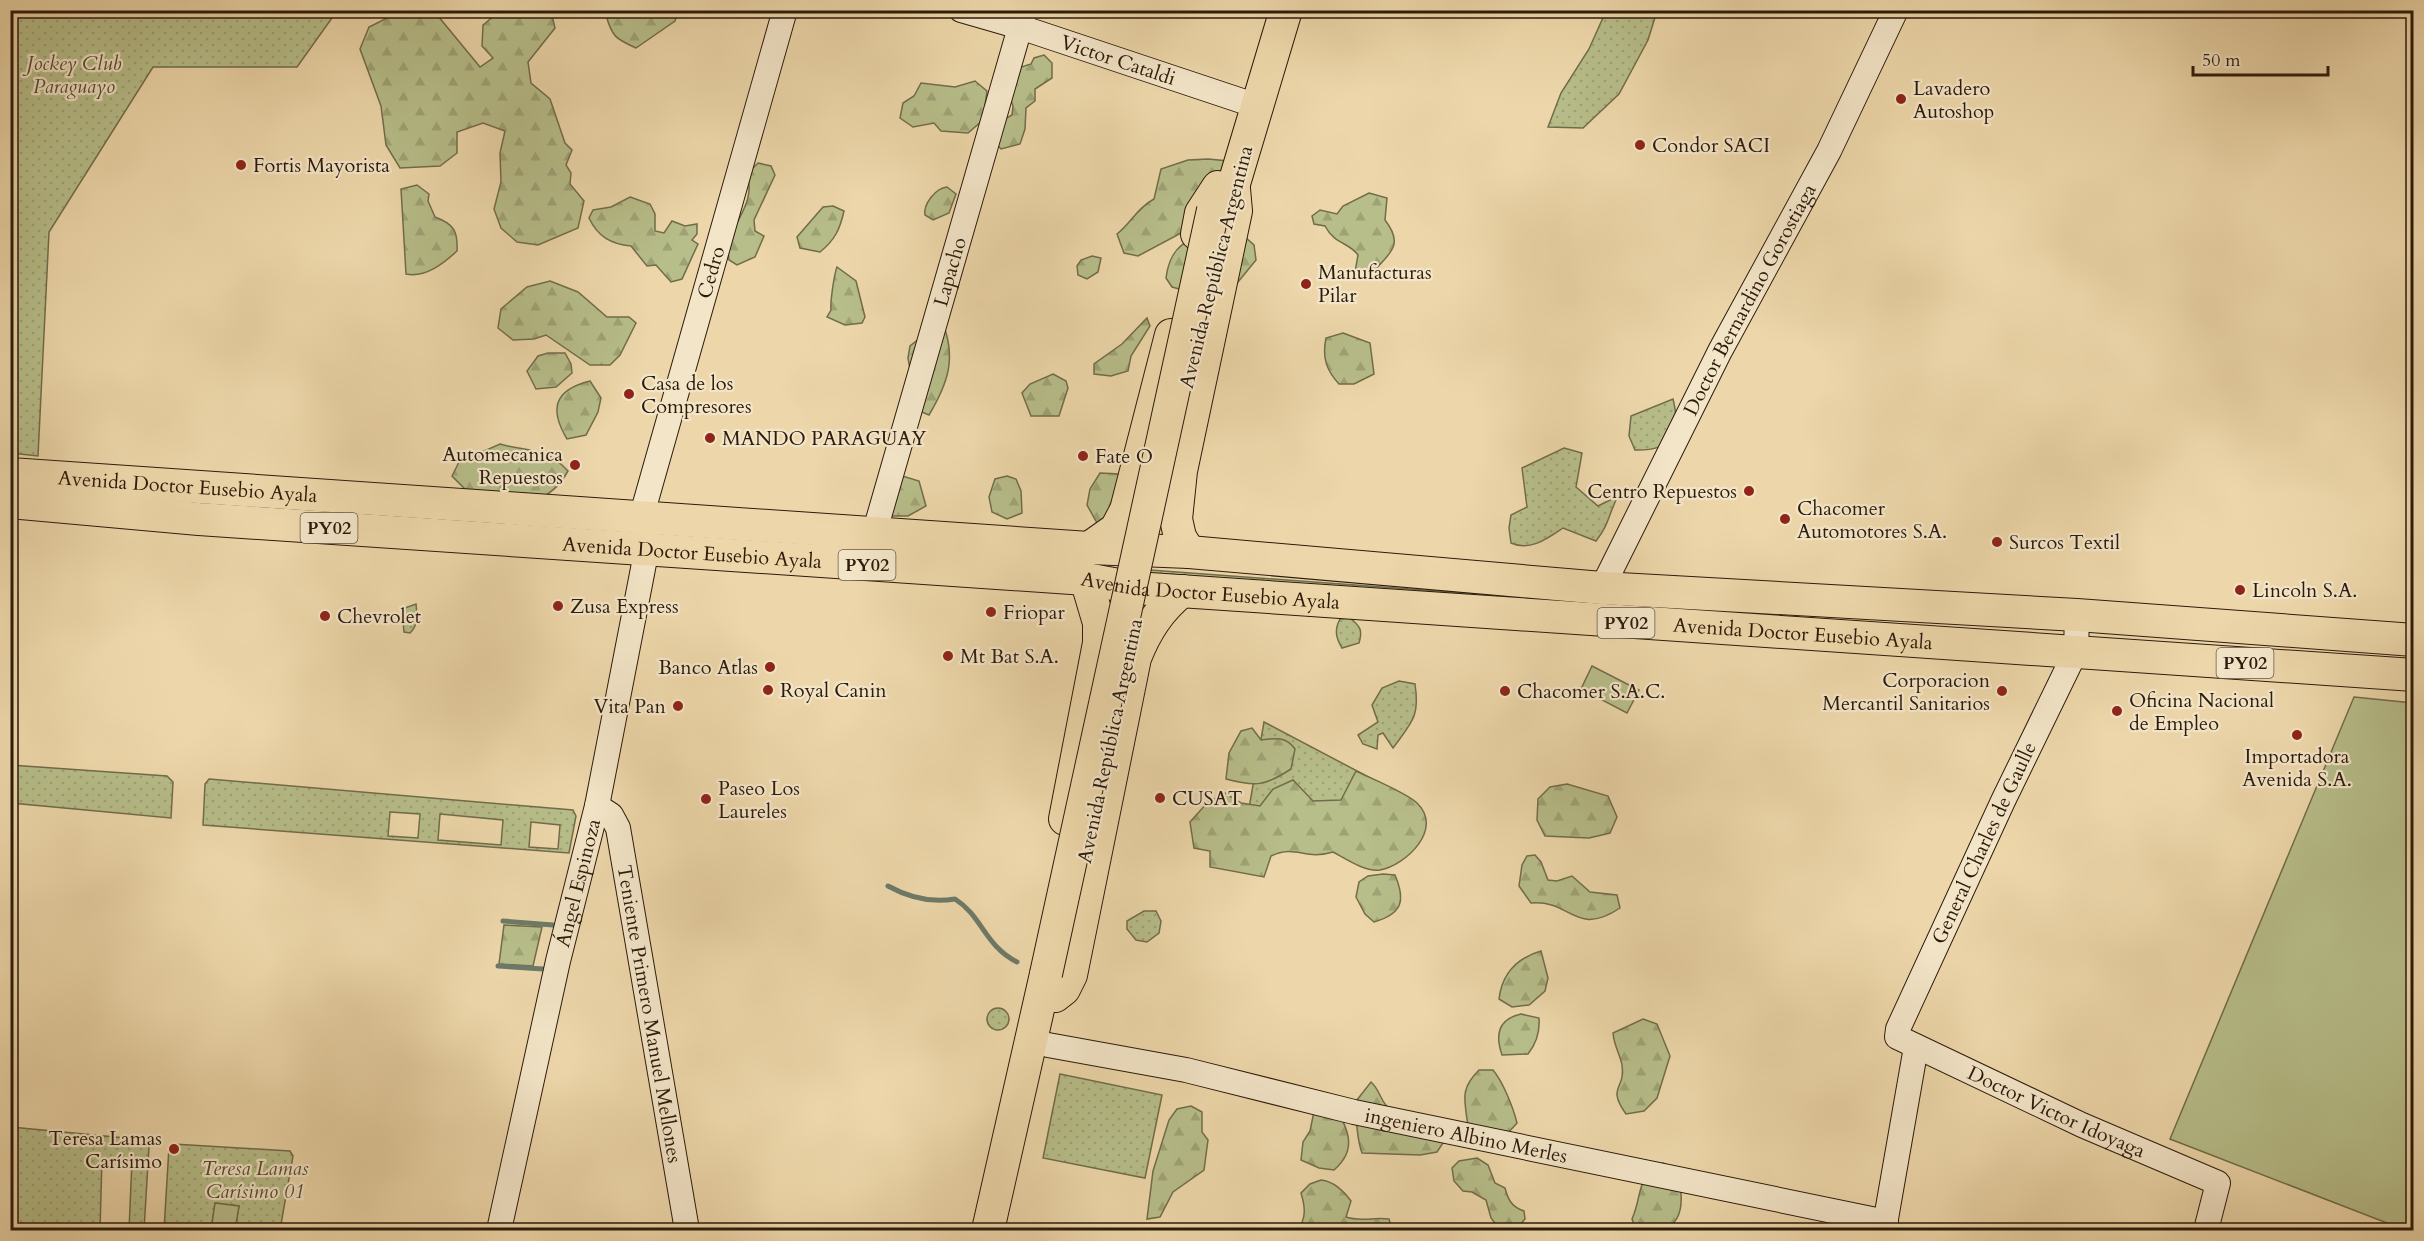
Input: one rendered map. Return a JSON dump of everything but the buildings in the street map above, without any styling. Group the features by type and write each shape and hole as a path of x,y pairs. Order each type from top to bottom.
{"highway":[{"name":"Avenida República Argentina","path":"988,1230 1050,986 1242,100 1265,10"},
{"name":"Avenida República Argentina","path":"1222,200 1286,10"},
{"path":"1089,549 1116,529 1126,510 1201,213 1222,200 1236,211 1181,471 1176,519 1180,537 1189,552"},
{"name":"Avenida Doctor Eusebio Ayala","path":"10,474 277,493 644,534 1086,579 1135,588 1600,622 2076,651 2414,675"},
{"path":"199,519 208,504 219,497 265,500 277,493"},
{"name":"Avenida Doctor Eusebio Ayala","path":"10,502 199,519 644,534 874,534 1089,549 1189,552 1602,588 2077,615 2414,640"},
{"path":"1086,579 1099,623 1099,643 1036,963 1050,986 1064,989 1071,975 1135,658 1149,626 1167,604 1182,591"},
{"name":"Avenida República Argentina","path":"1007,1230 1047,1046 1050,986"}],"street":[{"name":"Cedro","path":"644,534 785,10"},
{"name":"Victor Cataldi","path":"961,10 1022,19 1242,100"},
{"name":"Doctor Bernardino Gorostiaga","path":"1602,588 1720,351 1829,151 1896,10"},
{"name":"Lapacho","path":"874,534 1022,19"},
{"name":"Ángel Espinoza","path":"499,1230 558,961 597,806 644,534"},
{"path":"2076,651 2077,615"},
{"name":"General Charles de Gaulle","path":"1885,1226 1907,1042 1898,1029 2003,801 2076,651"},
{"name":"Teniente Primero Manuel Mellones","path":"597,806 611,815 618,828 687,1230"},
{"name":"Doctor Victor Idoyaga","path":"1907,1042 2082,1125 2218,1183 2206,1230"},
{"name":"ingeniero Albino Merles","path":"1047,1046 1186,1071 1354,1112 1885,1226"}],"green space":[{"name":"Jockey Club Paraguayo","path":"11,10 337,11 297,67 153,67 49,232 38,456 11,453"},
{"path":"403,10 438,16 480,67 493,58 482,46 483,25 500,11 551,11 555,28 528,62 531,83 550,99 565,143 572,150 566,165 571,173 570,184 584,201 578,228 538,245 517,242 501,228 494,209 501,182 500,153 505,131 483,123 457,132 457,153 440,166 400,168 386,145 381,106 360,49 369,27"},
{"path":"609,11 678,11 675,21 636,48 613,33 606,15"},
{"path":"1606,11 1657,11 1648,40 1619,94 1583,128 1548,127 1561,93 1589,49"},
{"path":"1044,55 1052,63 1052,78 1035,89 1035,101 1026,108 1025,129 1020,144 1001,149 995,142 1005,119 1012,115 1013,106 1009,95 1012,70 1031,64 1034,58"},
{"path":"975,81 987,91 983,120 968,133 941,131 934,123 913,127 900,118 903,103 914,96 921,83 955,87"},
{"path":"1188,160 1228,161 1185,231 1138,256 1124,253 1117,234 1154,199 1161,169"},
{"path":"758,163 771,166 775,175 754,220 755,231 764,236 755,257 737,265 729,260 731,237 748,198 747,174"},
{"path":"417,185 429,194 428,201 435,217 447,222 454,229 457,251 433,269 413,275 406,274 401,189"},
{"path":"947,187 956,194 949,213 933,220 925,215 926,206 935,193"},
{"path":"1369,193 1387,198 1385,220 1394,237 1392,250 1372,274 1355,272 1358,255 1333,237 1325,226 1314,224 1312,216 1320,210 1337,214 1343,206"},
{"path":"630,197 650,204 655,214 655,231 664,233 672,221 685,226 697,224 697,234 692,240 698,244 682,279 671,282 656,265 647,266 631,246 606,238 593,225 589,218 593,210 611,207"},
{"path":"833,206 844,211 839,229 833,238 820,252 800,248 797,237 823,207"},
{"path":"1245,237 1254,245 1256,260 1229,293"},
{"path":"1192,240 1186,285 1179,289 1172,287 1166,278 1171,260 1181,246"},
{"path":"1092,256 1101,258 1098,272 1087,279 1078,275 1077,266 1081,260"},
{"path":"837,267 856,281 865,317 862,323 845,325 827,317 831,310 832,289"},
{"path":"550,281 578,292 607,317 629,317 636,323 620,355 610,365 590,365 546,335 534,339 513,340 498,328 501,309 527,287"},
{"path":"1147,318 1150,326 1131,356 1128,371 1111,376 1094,374 1094,364 1122,344"},
{"path":"942,321 949,347 948,370 941,392 929,415 917,410 908,358 910,346"},
{"path":"1343,333 1370,343 1374,374 1354,384 1339,384 1326,363 1326,338"},
{"path":"548,353 565,353 571,364 572,373 556,387 536,389 527,371 538,356"},
{"path":"1053,374 1066,381 1068,388 1059,416 1031,416 1022,393 1030,384"},
{"path":"590,381 601,398 598,412 586,435 567,439 558,419 558,402 569,390"},
{"path":"1673,399 1676,422 1671,438 1658,448 1635,450 1629,436 1631,416"},
{"path":"500,444 544,453 568,471 559,485 538,499 515,501 472,496 452,476 459,462"},
{"path":"1564,448 1582,453 1576,487 1598,506 1618,496 1604,529 1596,541 1563,528 1545,540 1532,545 1511,543 1509,528 1511,515 1527,507 1522,468"},
{"path":"1100,473 1120,474 1119,520 1097,523 1087,505 1090,489"},
{"path":"899,475 919,481 926,506 908,516 885,516"},
{"path":"1007,476 1016,479 1021,491 1022,513 1007,519 992,512 989,497 995,479"},
{"path":"1150,570 1562,600 1563,602 1149,575"},
{"path":"416,604 415,626 410,633 404,632 402,609"},
{"path":"1350,618 1360,629 1359,643 1342,648 1336,630 1340,619"},
{"path":"1592,666 1639,690 1627,713 1581,689"},
{"path":"1399,681 1415,684 1416,704 1410,725 1393,748 1383,733 1378,735 1377,749 1363,744 1358,735 1378,722 1372,705 1382,688"},
{"path":"2354,697 2413,703 2413,1230 2405,1230 2170,1139"},
{"path":"1264,722 1397,792 1245,831"},
{"path":"1252,728 1261,740 1280,739 1292,745 1295,749 1291,769 1267,782 1253,784 1226,779 1229,753 1241,731"},
{"path":"10,765 167,776 173,782 171,818 11,803"},
{"path":"1356,771 1405,795 1417,803 1424,813 1426,824 1424,834 1418,844 1401,861 1390,867 1380,870 1368,869 1333,852 1315,855 1288,852 1271,856 1264,877 1210,867 1210,851 1194,848 1190,822 1207,803 1225,793 1241,803 1260,806 1273,789 1293,780 1313,801 1341,800"},
{"path":"209,779 573,810 576,816 569,853 203,825 205,784","holes":["390,812 420,814 418,838 388,836","440,814 503,820 501,845 438,840","531,822 560,825 558,849 529,847"]},
{"path":"1567,784 1608,796 1617,817 1610,833 1589,838 1545,836 1537,820 1538,799 1550,787"},
{"path":"1535,855 1541,862 1548,880 1557,881 1572,876 1590,892 1617,895 1620,908 1605,916 1583,919 1555,906 1531,903 1519,886 1522,865 1527,856"},
{"path":"1395,875 1401,899 1391,915 1374,922 1365,914 1356,897 1359,882 1368,876"},
{"path":"1144,911 1156,911 1161,921 1159,933 1147,942 1136,940 1127,929 1127,921"},
{"path":"504,925 542,927 533,966 499,964"},
{"path":"1541,951 1548,978 1545,991 1529,1005 1512,1007 1499,999 1503,982 1512,968 1525,958"},
{"path":"998,1008 1006,1011 1009,1019 1006,1027 998,1030 990,1027 987,1019 990,1011"},
{"path":"1521,1014 1539,1018 1536,1041 1528,1054 1502,1055 1499,1041 1500,1029 1507,1020"},
{"path":"1643,1019 1657,1024 1670,1056 1657,1098 1644,1111 1626,1114 1620,1105 1617,1093 1622,1079 1622,1065 1613,1033"},
{"path":"1479,1070 1493,1070 1507,1095 1517,1123 1507,1134 1468,1127 1466,1090"},
{"path":"1060,1074 1162,1095 1145,1178 1043,1158"},
{"path":"1371,1082 1390,1109 1445,1140 1437,1152 1420,1155 1362,1153 1353,1105"},
{"path":"1331,1099 1345,1127 1349,1144 1347,1153 1334,1170 1319,1168 1301,1160 1303,1142 1310,1131 1316,1102"},
{"path":"1191,1106 1202,1112 1202,1132 1208,1140 1204,1170 1173,1192 1160,1217 1147,1219 1153,1171 1169,1120 1177,1109"},
{"path":"11,1127 146,1140 149,1147 144,1230 129,1230 132,1161 102,1159 100,1230 11,1230"},
{"name":"Teresa Lamas Carísimo 01","path":"173,1144 290,1151 293,1156 280,1230 235,1230 239,1206 215,1203 211,1230 164,1230 169,1147"},
{"path":"1477,1158 1488,1165 1495,1183 1505,1188 1511,1202 1524,1211 1525,1219 1517,1228 1499,1229 1491,1218 1486,1200 1472,1192 1463,1191 1454,1181 1452,1168 1459,1161"},
{"path":"1663,1163 1677,1170 1681,1196 1679,1214 1669,1227 1651,1231 1636,1230 1632,1219 1641,1187 1648,1174"},
{"path":"1321,1180 1338,1187 1351,1201 1346,1217 1389,1219 1392,1230 1297,1230 1304,1212 1301,1193 1310,1184"},
{"path":"215,1203 239,1206 235,1230 211,1230"}],"waterway":[{"path":"888,886 920,898 955,899 972,914 990,940 1017,962"},
{"path":"503,921 553,925"},
{"path":"498,966 543,969"}],"place":[{"name":"Lavadero Autoshop","path":"1901,99"},
{"name":"Condor SACI","path":"1640,145"},
{"name":"Fortis Mayorista","path":"241,165"},
{"name":"Manufacturas Pilar","path":"1306,284"},
{"name":"Casa de los Compresores","path":"629,394"},
{"name":"MANDO PARAGUAY","path":"710,438"},
{"name":"Fate O","path":"1083,456"},
{"name":"Automecanica Repuestos","path":"575,465"},
{"name":"Centro Repuestos","path":"1749,491"},
{"name":"Chacomer Automotores S.A.","path":"1785,519"},
{"name":"Surcos Textil","path":"1997,542"},
{"name":"Lincoln S.A.","path":"2240,590"},
{"name":"Zusa Express","path":"558,606"},
{"name":"Friopar","path":"991,612"},
{"name":"Chevrolet","path":"325,616"},
{"name":"Mt Bat S.A.","path":"948,656"},
{"name":"Banco Atlas","path":"770,667"},
{"name":"Royal Canin","path":"768,690"},
{"name":"Chacomer S.A.C.","path":"1505,691"},
{"name":"Corporacion Mercantil Sanitarios","path":"2002,691"},
{"name":"Vita Pan","path":"678,706"},
{"name":"Oficina Nacional de Empleo","path":"2117,711"},
{"name":"Importadora Avenida S.A.","path":"2297,735"},
{"name":"CUSAT","path":"1160,798"},
{"name":"Paseo Los Laureles","path":"706,799"},
{"name":"Teresa Lamas Carísimo","path":"174,1149"}]}
